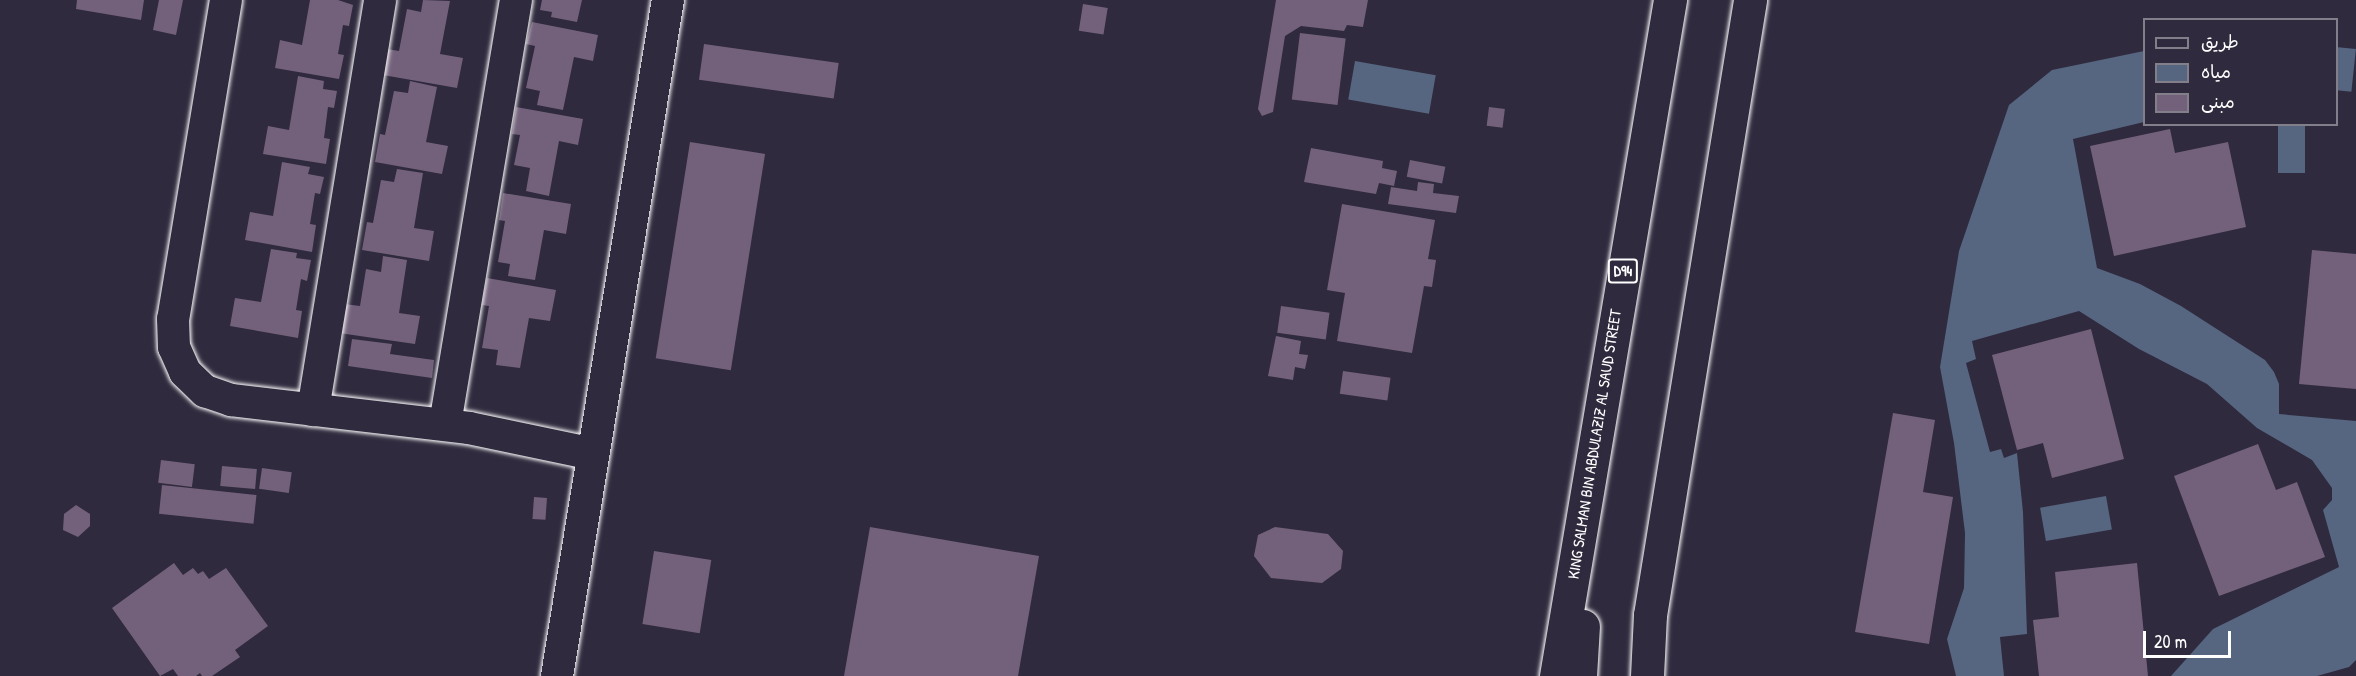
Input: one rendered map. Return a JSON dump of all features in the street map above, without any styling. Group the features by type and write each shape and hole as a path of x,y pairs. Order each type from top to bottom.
{"main road":[{"name":"KING SALMAN BIN ABDULAZIZ AL SAUD STREET","path":"1556,676 1670,0"},
{"path":"1647,676 1650,615 1750,0"},
{"path":"1545,676 1589,471"},
{"path":"1580,676 1589,471"}],"street":[{"path":"226,0 173,319 174,347 185,372 205,391 231,400 457,426 512,425 595,442"},
{"path":"313,410 380,0"},
{"path":"457,426 516,0"},
{"path":"557,676 668,0"}],"water":[{"path":"2338,47 2356,49 2351,92 2338,90"},
{"path":"2143,51 2143,122 2073,139 2097,268 2140,284 2181,306 2265,360 2279,384 2279,414 2356,421 2356,660 2349,667 2317,676 2171,676 2213,629 2339,567 2323,510 2332,500 2332,488 2312,460 2257,428 2207,384 2139,349 2079,311 1972,341 1976,359 1966,363 1990,452 2001,449 2004,458 2017,453 2023,512 2027,634 2000,637 2004,676 1956,676 1947,639 1964,588 1965,533 1954,443 1940,367 1959,251 2009,105 2052,70"},
{"path":"1355,61 1436,75 1429,114 1348,99"},
{"path":"2278,126 2305,126 2305,173 2278,173"},
{"path":"2106,496 2112,529 2046,541 2040,508"}],"building":[{"path":"77,0 144,0 141,20 76,9"},
{"path":"159,0 183,0 176,35 153,30"},
{"path":"310,0 338,0 353,5 349,26 343,25 338,54 344,55 339,79 275,68 280,40 302,45"},
{"path":"423,0 450,1 440,54 463,58 457,88 383,75 387,49 399,51 407,9 421,12"},
{"path":"542,0 582,0 577,22 551,17 552,12 540,10"},
{"path":"1276,0 1368,0 1363,27 1347,25 1344,31 1301,26 1285,36 1273,112 1262,116 1258,109"},
{"path":"1083,4 1108,8 1103,35 1079,31"},
{"path":"532,22 598,35 593,61 574,57 563,110 537,105 540,91 526,88 535,46 526,44"},
{"path":"1300,33 1346,39 1337,105 1292,100"},
{"path":"704,44 839,63 834,99 699,80"},
{"path":"298,76 324,81 323,89 337,91 334,108 328,107 324,138 330,139 326,164 263,154 268,126 289,130"},
{"path":"410,81 437,87 426,142 448,146 442,174 375,162 380,134 385,135 394,91 408,93"},
{"path":"516,107 583,119 578,145 559,141 549,196 526,191 530,168 514,165 520,135 512,134"},
{"path":"1489,107 1505,109 1503,128 1487,126"},
{"path":"2170,129 2175,153 2228,142 2246,227 2114,256 2090,146"},
{"path":"690,142 765,154 731,370 656,358"},
{"path":"1311,148 1383,161 1382,168 1397,171 1394,186 1379,183 1376,194 1304,182"},
{"path":"1410,160 1445,167 1442,184 1407,177"},
{"path":"282,162 310,167 308,174 324,177 320,194 315,193 310,224 316,225 312,252 245,240 250,212 273,216"},
{"path":"397,169 423,173 414,228 434,231 429,261 362,250 367,222 373,223 381,180 394,182"},
{"path":"1418,182 1434,184 1433,193 1459,196 1456,213 1388,204 1391,187 1417,191"},
{"path":"503,193 571,204 566,234 544,230 535,280 508,276 510,264 498,262 505,221 499,220"},
{"path":"1342,204 1435,220 1428,259 1436,260 1432,287 1424,286 1412,353 1337,341 1345,293 1327,290"},
{"path":"271,249 297,253 296,258 311,260 307,281 301,279 296,310 302,311 298,338 230,326 235,298 261,302"},
{"path":"2312,250 2356,254 2356,389 2299,384"},
{"path":"383,256 407,260 399,313 420,316 415,344 339,333 344,304 360,306 366,269 381,272"},
{"path":"487,278 556,290 550,321 529,318 520,368 496,365 498,350 482,348 489,306 482,305"},
{"path":"1281,306 1330,313 1326,340 1277,333"},
{"path":"2091,329 2124,459 2052,478 2043,443 2017,450 1992,355"},
{"path":"1276,336 1301,341 1299,354 1308,355 1305,369 1295,367 1293,380 1268,376"},
{"path":"352,339 392,344 390,354 434,360 432,378 348,366"},
{"path":"1343,371 1391,378 1387,400 1340,394"},
{"path":"1893,413 1935,420 1923,492 1953,497 1929,644 1855,632"},
{"path":"2258,444 2276,490 2297,482 2325,557 2219,596 2174,476"},
{"path":"161,460 195,464 192,487 158,483"},
{"path":"222,466 257,469 255,489 220,486"},
{"path":"262,468 292,472 289,493 259,489"},
{"path":"162,485 256,495 253,524 159,514"},
{"path":"534,497 547,498 545,520 532,519"},
{"path":"76,505 90,514 90,526 78,537 63,530 64,514"},
{"path":"870,527 1039,556 1018,676 844,676"},
{"path":"1275,527 1328,534 1343,551 1341,569 1322,583 1271,578 1254,556 1258,535"},
{"path":"654,551 711,560 700,633 642,624"},
{"path":"174,563 183,575 193,568 198,574 203,571 209,579 226,568 268,626 235,650 240,657 212,676 202,676 200,673 196,676 178,676 173,669 160,676 112,608"},
{"path":"2137,563 2148,676 2039,676 2033,620 2059,617 2055,572"}]}
